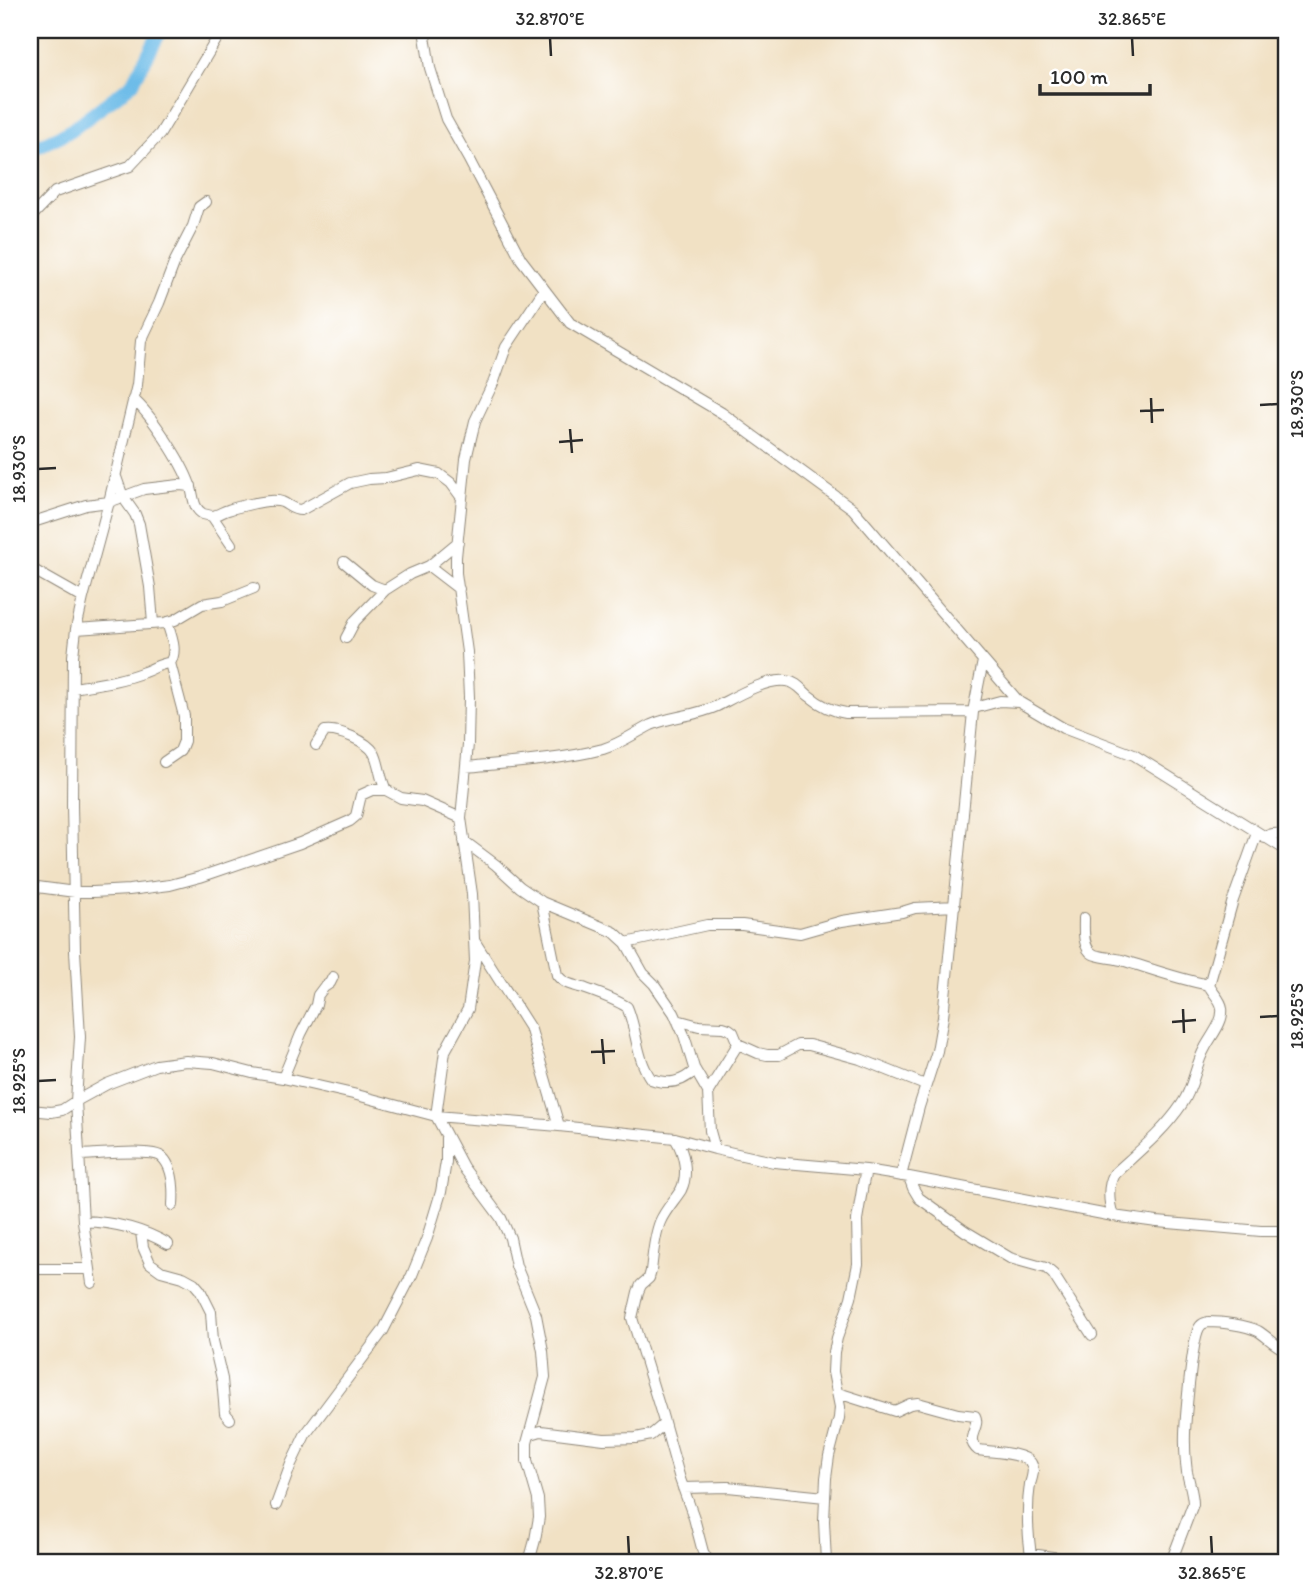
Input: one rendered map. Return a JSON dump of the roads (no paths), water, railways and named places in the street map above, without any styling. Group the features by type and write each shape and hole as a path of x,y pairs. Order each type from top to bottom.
{"street":[{"path":"30,218 55,192 130,166 160,134 222,30"},
{"path":"424,30 430,68 446,119 521,259 570,323 722,413 853,509 1019,702 1063,728 1134,755 1286,850"},
{"path":"92,1283 83,1221 76,1101 80,1037 75,951 72,656 83,598 133,399 141,341 199,207 206,202"},
{"path":"529,1562 539,1517 538,1499 527,1461 527,1443 535,1430 545,1377 536,1315 516,1266 510,1238 501,1218 463,1167 436,1116 445,1051 468,1009 475,961 472,894 461,818 469,697 467,652 456,573 467,459 475,421 506,347 544,290"},
{"path":"133,399 144,410 171,449 191,486 194,503 202,514 212,516 253,503 272,501 301,510 350,483 419,470 439,474 451,483 462,498"},
{"path":"115,476 123,498 139,524 153,623"},
{"path":"30,523 86,505 123,498 144,489 191,486"},
{"path":"212,516 230,544"},
{"path":"346,638 355,621 385,590 429,566 458,542"},
{"path":"344,562 372,585 385,590"},
{"path":"429,566 459,589"},
{"path":"30,568 83,598"},
{"path":"30,578 43,575"},
{"path":"76,629 167,622 202,604 222,601 254,588"},
{"path":"163,762 180,751 184,741 184,716 170,663 175,648 167,622"},
{"path":"983,661 973,710 943,1017 905,1176 919,1198 965,1231 1010,1258 1046,1268 1053,1274 1091,1335"},
{"path":"73,688 115,681 163,663 170,663"},
{"path":"466,767 541,759 605,748 652,725 705,711 743,692 785,680 793,682 833,711 846,713 973,710 1000,701 1019,702"},
{"path":"316,745 325,731 331,730 365,745 374,753 386,790"},
{"path":"30,886 93,892 148,889 200,877 300,843 350,821 356,816 361,795 372,790 386,790 406,800 422,801 461,818"},
{"path":"1261,835 1286,834"},
{"path":"1112,1216 1109,1200 1111,1179 1151,1142 1183,1103 1196,1065 1221,1020 1221,1004 1209,985 1233,900 1261,835"},
{"path":"464,841 520,887 542,901 614,932 626,943 643,973 677,1020 695,1070 708,1093 710,1131 715,1149"},
{"path":"542,901 557,975 561,981 627,1007 638,1049 651,1079 668,1083 679,1082 695,1070"},
{"path":"626,943 718,925 763,927 800,933 842,921 915,908 955,906"},
{"path":"1084,918 1084,936 1090,953 1112,957 1174,978 1209,985"},
{"path":"475,942 531,1030 559,1126"},
{"path":"283,1078 318,995 333,977"},
{"path":"677,1020 699,1026 729,1028 738,1044 758,1053 779,1055 798,1045 809,1045 860,1059 925,1086"},
{"path":"708,1093 738,1044"},
{"path":"30,1110 62,1110 107,1084 156,1065 173,1062 212,1063 366,1097 436,1116 675,1138 774,1162 905,1176 1112,1216 1261,1231 1286,1231"},
{"path":"699,1144 710,1131"},
{"path":"276,1505 305,1435 383,1331 412,1275 427,1238 442,1184 446,1162 446,1135"},
{"path":"675,1138 681,1148 684,1181 659,1226 649,1278 638,1292 632,1318 703,1552 709,1562"},
{"path":"79,1155 158,1154 170,1170 174,1192 173,1205"},
{"path":"826,1562 825,1497 829,1456 840,1407 834,1352 836,1338 851,1298 858,1264 857,1220 866,1170"},
{"path":"83,1221 111,1224 141,1232 168,1244"},
{"path":"141,1232 143,1247 150,1263 161,1271 194,1283 211,1312 225,1412 230,1419"},
{"path":"30,1269 90,1269"},
{"path":"1169,1562 1193,1504 1187,1474 1185,1432 1198,1330 1203,1323 1208,1322 1248,1327 1286,1349"},
{"path":"838,1393 895,1410 918,1403 975,1416 977,1423 972,1439 974,1448 1022,1457 1033,1467 1028,1512 1031,1558 1088,1562"},
{"path":"535,1430 604,1439 647,1436 655,1433 664,1424"},
{"path":"647,1436 670,1445"},
{"path":"684,1488 737,1487 825,1497"}],"waterway":[{"path":"30,150 70,131 132,84 161,30"}],"railway":[{"path":"30,35 38,30"}]}
